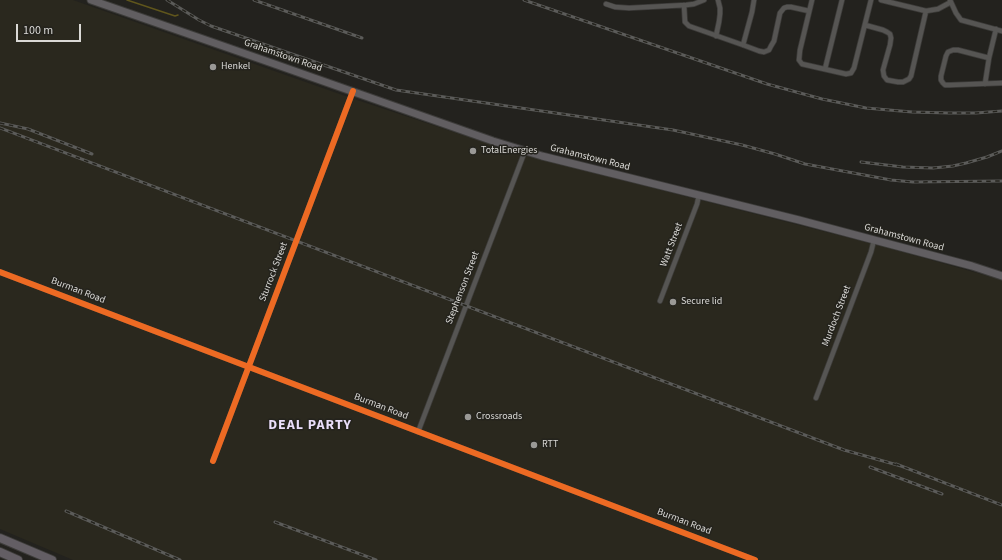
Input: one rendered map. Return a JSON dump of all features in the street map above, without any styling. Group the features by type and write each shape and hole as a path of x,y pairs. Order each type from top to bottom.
{"highway":[{"path":"0,538 52,560"},
{"path":"0,552 18,560"}],"main road":[{"name":"Grahamstown Road","path":"91,0 525,151 799,220 972,266 1002,276"}],"street":[{"path":"606,4 622,8 684,5 694,4 704,0"},
{"path":"716,36 720,14 718,0"},
{"path":"743,45 754,0"},
{"path":"812,0 799,60 802,64 846,74 851,73 855,65 871,0"},
{"path":"825,69 842,0"},
{"path":"881,0 899,2 926,11 938,9 951,1 961,20 1002,31"},
{"path":"684,5 684,18 686,24 693,29 759,51 767,51 772,46 780,13 784,8 791,7 809,11"},
{"path":"865,25 883,30 890,34 890,45 883,70 884,76 887,80 903,82 909,80 911,76 926,11"},
{"path":"985,84 996,29"},
{"path":"989,58 958,50 948,52 941,76 943,83 945,85 1002,83"},
{"name":"Sturrock Street","path":"213,461 353,91"},
{"name":"Stephenson Street","path":"418,432 525,151"},
{"name":"Watt Street","path":"660,301 697,204 699,195"},
{"name":"Murdoch Street","path":"816,398 871,252 874,240"},
{"name":"Burman Road","path":"0,272 755,560"}],"shaded area":[{"path":"0,0 73,0 348,97 523,155 885,247 1002,280 1002,560 73,560 0,529"}],"waterway":[{"path":"127,0 175,16 178,15"}],"railway":[{"path":"167,0 211,26 396,90 673,130 742,145 805,164 891,180 913,182 1002,181"},
{"path":"254,0 362,38"},
{"path":"524,0 767,84 822,99 866,108 912,112 976,113 1002,111"},
{"path":"0,123 28,129 92,154"},
{"path":"0,128 844,450 901,466"},
{"path":"861,162 903,167 933,168 966,163 1002,151"},
{"path":"896,464 1002,505"},
{"path":"870,467 942,494"},
{"path":"66,511 180,560"},
{"path":"275,522 376,560"}],"cycle path":[{"path":"213,461 353,91"},
{"path":"0,272 755,560"}],"place":[{"name":"Henkel","path":"213,67"},
{"name":"TotalEnergies","path":"473,151"},
{"name":"Secure lid","path":"673,302"},
{"name":"Crossroads","path":"468,417"},
{"name":"RTT","path":"534,445"}],"district":[{"name":"DEAL PARTY","path":"310,426"}]}
